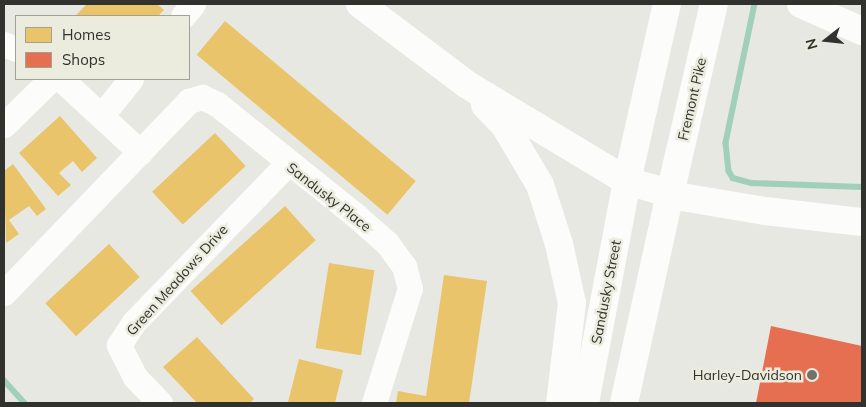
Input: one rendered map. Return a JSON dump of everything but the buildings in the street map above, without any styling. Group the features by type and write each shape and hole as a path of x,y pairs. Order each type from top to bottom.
{"main road":[{"path":"360,4 466,84 627,181 670,194 766,211 862,222"},
{"path":"627,181 667,4"},
{"name":"Fremont Pike","path":"670,194 714,4"},
{"path":"805,6 862,31"},
{"path":"466,84 505,126 540,185 559,244 572,303 560,403"},
{"name":"Sandusky Street","path":"586,400 627,181"},
{"path":"624,403 670,194"}],"street":[{"path":"184,15 193,4"},
{"path":"4,125 50,80"},
{"path":"62,80 140,152"},
{"path":"102,115 130,80"},
{"name":"Sandusky Place","path":"4,293 189,101 202,97 217,104 287,164 387,243 409,279 407,302 374,403"},
{"name":"Green Meadows Drive","path":"160,403 135,377 119,345 134,322 287,164"}],"waterway":[{"path":"755,4 726,143 729,171 733,178 752,183 862,187"},
{"path":"4,380 25,403"}],"place":[{"name":"Harley-Davidson","path":"812,375"}]}
